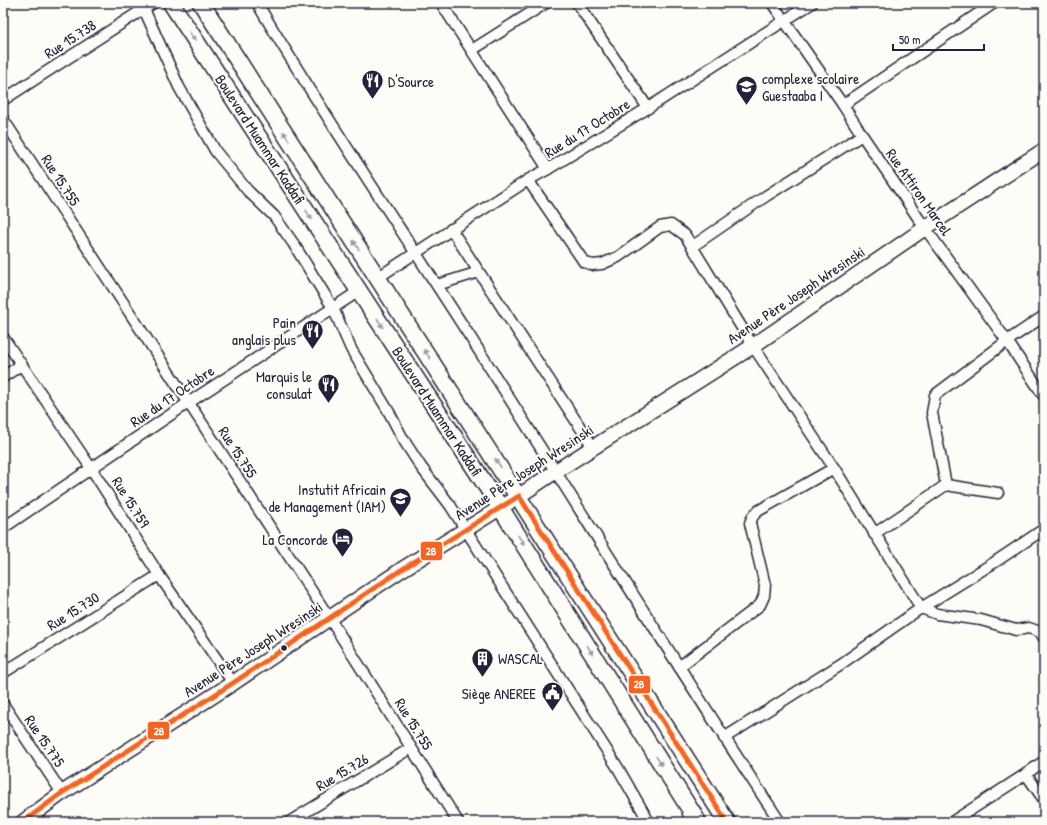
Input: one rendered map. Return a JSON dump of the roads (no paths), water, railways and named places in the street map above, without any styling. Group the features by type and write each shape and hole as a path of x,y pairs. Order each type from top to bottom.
{"main road":[{"name":"Boulevard Muammar Kaddafi","path":"171,3 500,508 695,819"},
{"name":"Boulevard Muammar Kaddafi","path":"201,3 727,822"}],"street":[{"name":"Rue 15.738","path":"3,100 142,6 153,3"},
{"path":"256,3 321,108 416,252 556,471 724,738 780,822"},
{"path":"442,3 548,169"},
{"path":"472,50 546,3"},
{"path":"577,3 648,108"},
{"name":"Rue Attiron Marcel","path":"772,3 843,105 925,228 1008,341 1044,396"},
{"name":"Rue du 17 Octobre","path":"377,278 528,180 648,108 812,3"},
{"path":"843,105 994,3"},
{"path":"142,6 179,87 216,152 248,191 274,216 293,243 333,308 351,349 389,412 403,439 421,467 450,505 618,768 649,822"},
{"name":"Rue 15.755","path":"3,119 330,619 458,822"},
{"path":"693,246 766,196 862,135"},
{"name":"Avenue Père Joseph Wresinski","path":"24,822 62,794 330,619 401,570 753,346 925,228 1044,150"},
{"path":"528,180 584,262 592,265 618,257 660,227 671,225 685,234 753,346 834,468 921,608 938,614 981,620 1016,630 1028,628 1040,632 1044,638"},
{"path":"452,230 593,447"},
{"path":"437,285 479,272"},
{"name":"Rue du 17 Octobre","path":"3,528 188,402 359,291"},
{"path":"946,485 932,413 936,395 1044,316"},
{"name":"Rue 15.759","path":"3,337 91,468 159,575 233,683"},
{"path":"3,377 21,365"},
{"path":"680,667 760,605 764,596 765,585 750,523 753,516 758,511 834,468"},
{"path":"874,534 946,485 998,493"},
{"path":"724,738 841,664 921,608 995,562 1044,529"},
{"name":"Rue 15.730","path":"3,673 159,575"},
{"name":"Rue 15.775","path":"3,704 62,794"},
{"name":"Rue 15.726","path":"289,822 411,748"},
{"path":"952,822 1044,761"},
{"path":"1026,774 1044,800"}],"place":[{"name":"D'Source","path":"373,100"},
{"name":"complexe scolaire Guestaaba I","path":"746,106"},
{"name":"Pain anglais plus","path":"312,350"},
{"name":"Marquis le consulat","path":"328,404"},
{"name":"Instutit Africain de Management (IAM)","path":"401,518"},
{"name":"La Concorde","path":"343,558"},
{"name":"WASCAL","path":"483,678"},
{"name":"Siège ANEREE","path":"552,712"}]}
